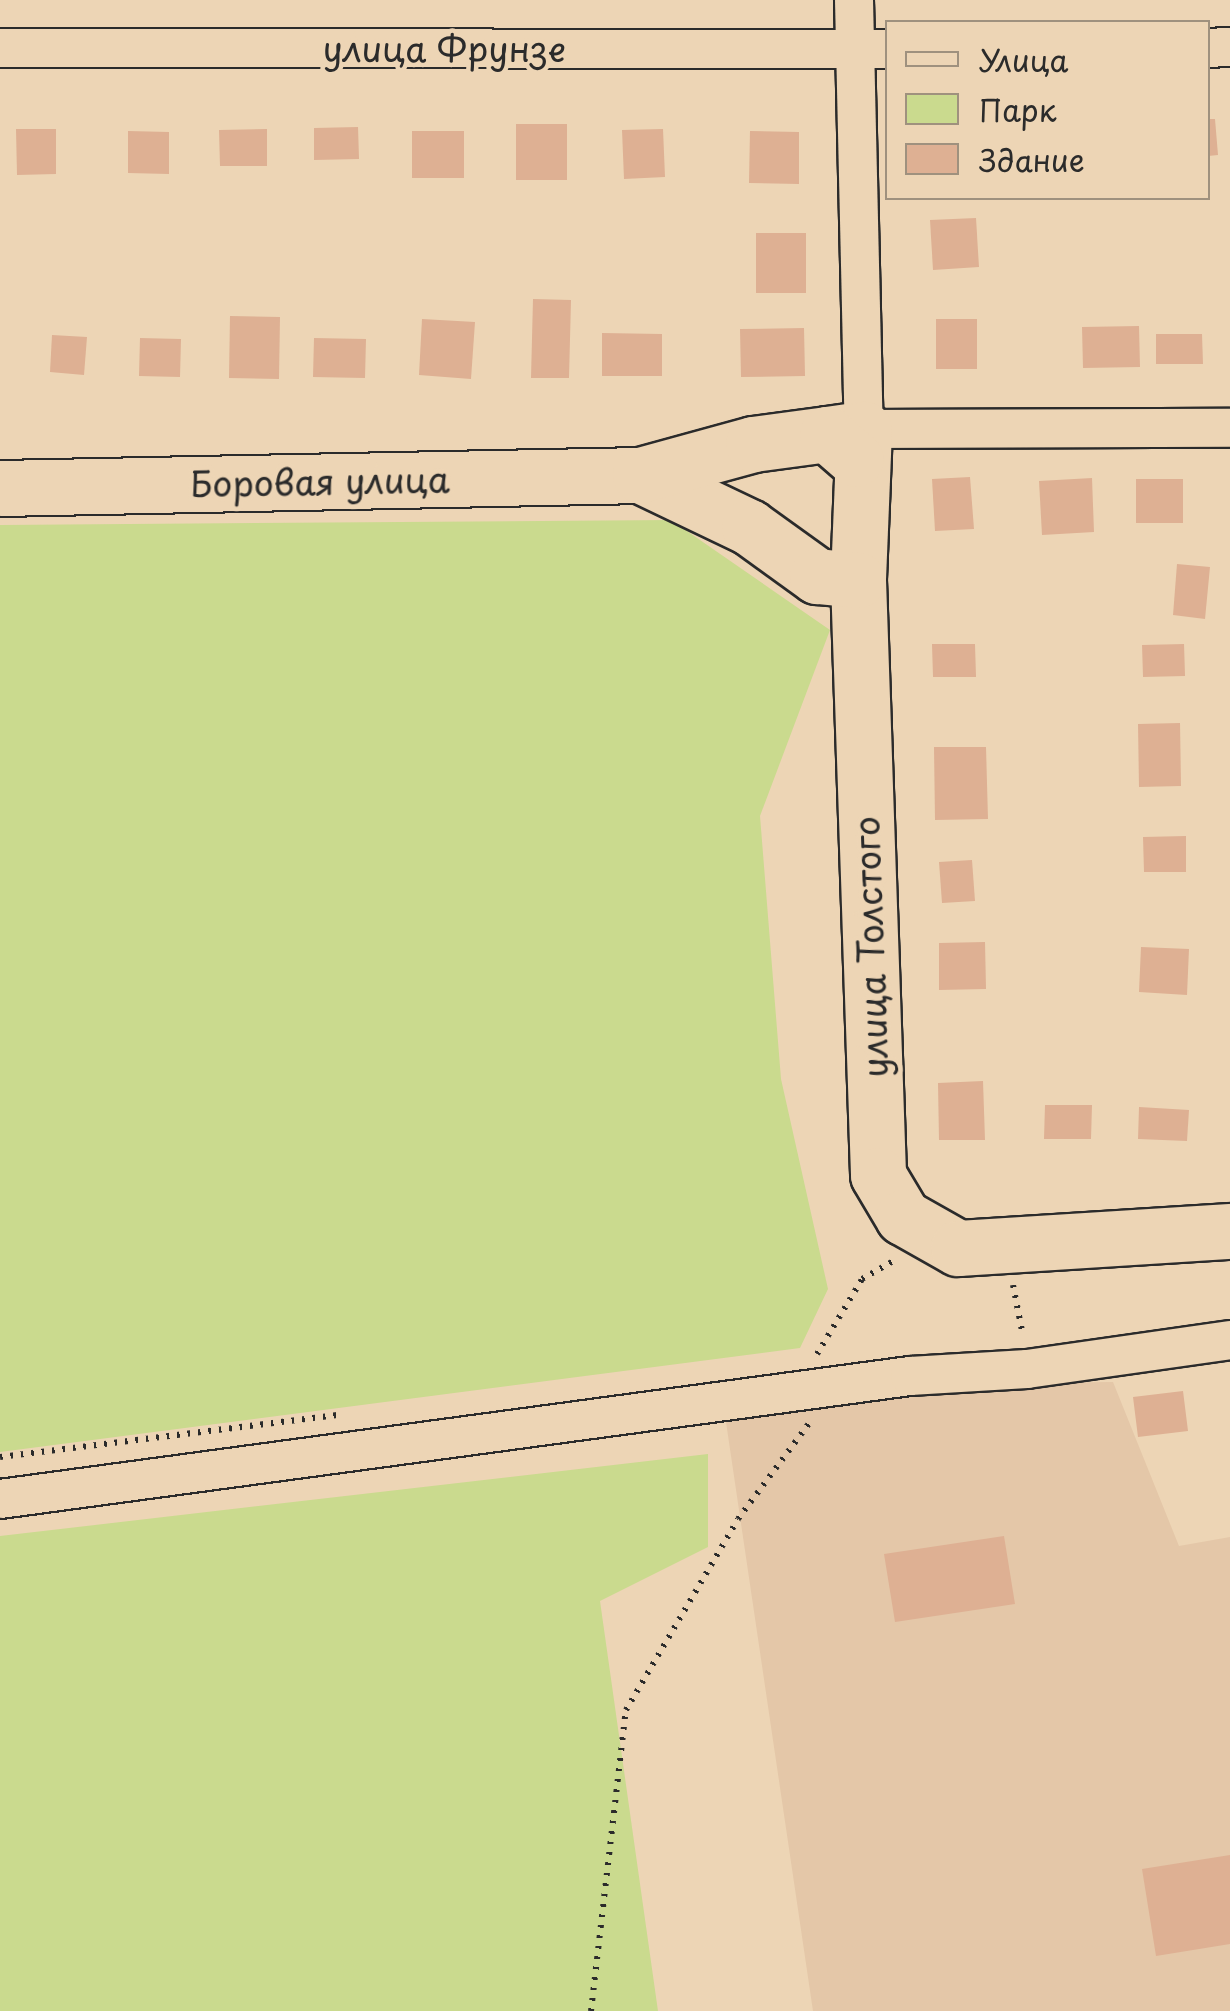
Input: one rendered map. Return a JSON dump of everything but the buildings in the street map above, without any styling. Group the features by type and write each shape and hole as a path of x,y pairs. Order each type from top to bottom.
{"street":[{"path":"851,443 871,49 854,0"},
{"name":"улица Фрунзе","path":"0,48 871,49"},
{"path":"640,474 752,444 1230,428"},
{"name":"улица Толстого","path":"851,443 878,1175 902,1217 932,1237"},
{"path":"748,527 726,495 730,466 752,444"},
{"path":"640,474 748,527 817,576 858,580"},
{"name":"Боровая улица","path":"0,488 640,474"},
{"path":"932,1237 958,1248 1230,1231"},
{"path":"0,1498 838,1385 1028,1369 1230,1340"}],"path":[{"path":"794,1391 862,1279 932,1237"},
{"path":"1001,1245 1020,1308 1028,1369"},
{"path":"591,2011 626,1710 738,1519 838,1385"}],"shaded area":[{"path":"1113,1382 1179,1546 1230,1537 1230,2011 813,2011 726,1422 838,1385"}],"green space":[{"path":"671,520 830,630 760,816 781,1079 828,1289 800,1348 0,1452 0,525"},
{"path":"708,1454 708,1547 600,1601 658,2011 0,2011 0,1536"}]}
